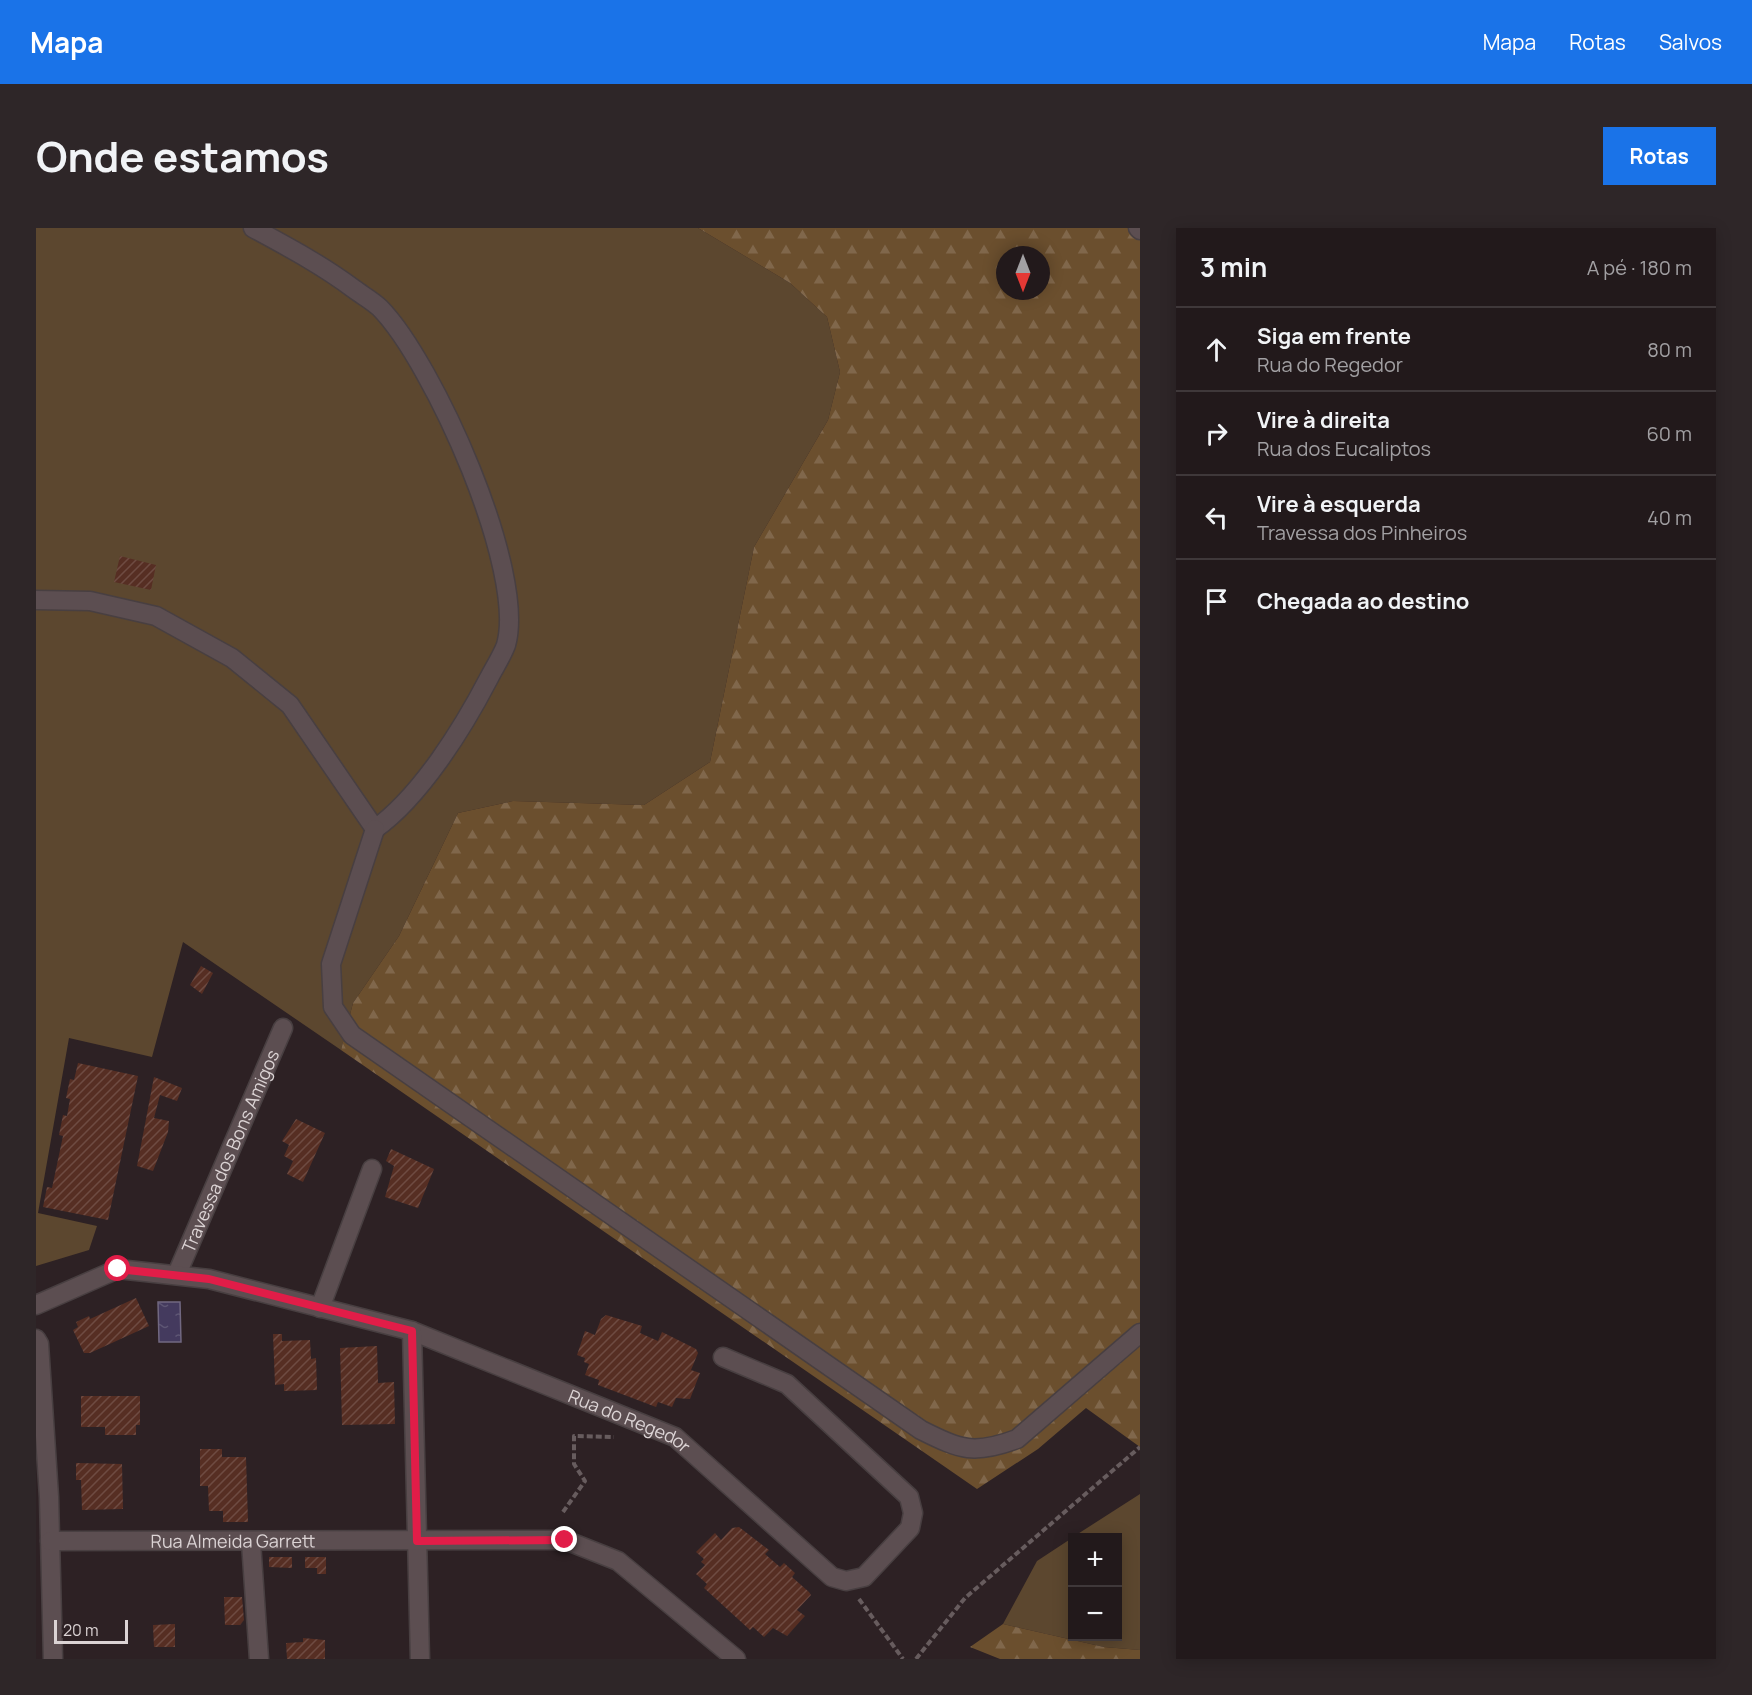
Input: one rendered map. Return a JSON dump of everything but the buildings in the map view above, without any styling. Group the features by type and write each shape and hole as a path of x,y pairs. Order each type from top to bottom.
{"street":[{"path":"253,228 318,263 380,308 431,379 480,494 504,567 508,613 506,645 466,722 396,814 375,829 331,964 333,1007 352,1035 921,1430 956,1447 992,1448 1017,1439 1140,1333"},
{"path":"36,600 90,601 156,616 232,658 290,705 375,829"},
{"name":"Travessa dos Bons Amigos","path":"177,1274 283,1028"},
{"path":"320,1308 372,1169"},
{"name":"Rua do Regedor","path":"36,1305 118,1269 209,1279 412,1331 675,1437 832,1577 846,1581"},
{"path":"412,1331 420,1659"},
{"path":"36,1339 39,1344 42,1499 50,1540 53,1659"},
{"path":"723,1357 787,1384 909,1497 913,1513 910,1528 864,1577 846,1581"},
{"name":"Rua Almeida Garrett","path":"50,1540 251,1542 565,1540 618,1561 736,1659"},
{"path":"251,1542 259,1659"}],"path":[{"path":"563,1512 585,1481 574,1464 573,1436 619,1437 641,1423"},
{"path":"916,1659 965,1598 1140,1447"},
{"path":"846,1581 903,1659"}],"shaded area":[{"path":"36,228 698,228 790,283 827,317 840,372 828,420 754,547 710,762 644,805 513,801 458,813 399,936 353,1003 341,1050 183,942 152,1057 69,1038 38,1213 97,1226 89,1250 36,1266"},
{"path":"1140,1494 1140,1650 1104,1647 1078,1641 1122,1641 1122,1533 1079,1533"},
{"path":"1068,1541 1068,1639 1003,1624 1037,1561"}],"green space":[{"path":"698,228 1140,228 1140,1447 1086,1408 1038,1449 977,1489 341,1050 353,1003 399,936 458,813 513,801 644,805 710,762 754,547 828,420 840,372 827,317 790,283"},
{"path":"1003,1624 1068,1639 1068,1641 1140,1650 1140,1659 1000,1659 970,1647"}],"water":[{"path":"158,1302 180,1302 181,1342 159,1342"}],"route":[{"path":"118,1269 209,1279 412,1331 417,1541 565,1540"}]}
